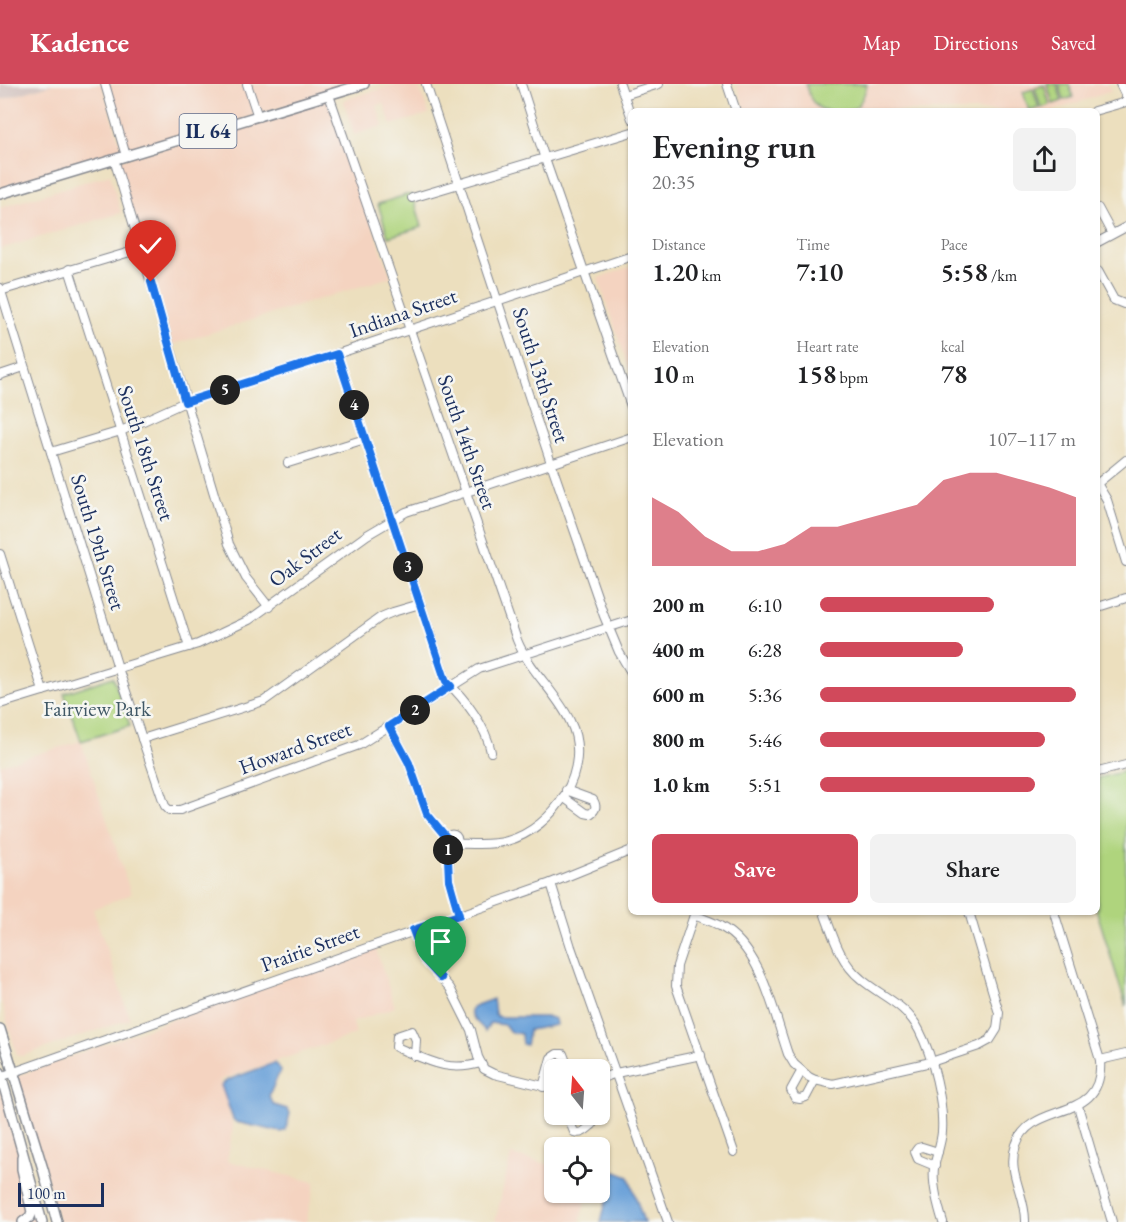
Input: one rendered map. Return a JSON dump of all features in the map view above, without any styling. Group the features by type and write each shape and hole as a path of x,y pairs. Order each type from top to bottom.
{"main road":[{"name":"IL 64","path":"0,194 364,84"},
{"path":"0,1029 44,1169 57,1222"},
{"path":"0,1075 23,1148 42,1222"},
{"path":"23,1148 22,1169 32,1212 23,1222"}],"street":[{"path":"105,84 126,156"},
{"path":"247,84 258,117"},
{"name":"South 13th Street","path":"426,84 551,463 609,628 628,667"},
{"path":"520,84 628,398"},
{"path":"620,84 629,108"},
{"path":"624,95 659,84"},
{"path":"727,84 735,108"},
{"path":"1119,84 1126,96"},
{"name":"South 14th Street","path":"329,95 522,654 565,712 574,731 577,749 576,766 572,779 565,793 543,822 524,835 504,842 471,843 453,840"},
{"path":"1100,109 1126,102"},
{"path":"412,198 628,133"},
{"path":"114,159 229,544 246,578 269,607"},
{"path":"1100,212 1112,234"},
{"path":"1100,241 1126,227"},
{"path":"0,290 140,249"},
{"name":"Indiana Street","path":"51,452 121,431 185,402 628,257"},
{"name":"South 18th Street","path":"69,270 189,647"},
{"path":"1100,275 1114,300 1124,304"},
{"name":"South 19th Street","path":"0,290 118,668 165,806"},
{"path":"337,354 446,681 488,737 492,752"},
{"path":"0,375 24,367"},
{"name":"Oak Street","path":"0,704 189,647 235,628 269,607 354,544 406,512 628,437"},
{"path":"288,463 365,439"},
{"path":"1100,482 1126,460"},
{"path":"1100,488 1107,500 1124,549 1126,562"},
{"path":"0,554 43,691"},
{"path":"1100,606 1126,598"},
{"path":"142,739 264,701 381,617 420,604"},
{"name":"Howard Street","path":"165,806 170,810 180,810 350,749 479,669 628,621"},
{"path":"389,726 409,763 424,807 437,826 453,840 449,856 449,880 459,915"},
{"path":"1100,772 1126,765"},
{"name":"Prairie Street","path":"0,1075 195,1010 413,930 551,883 628,852"},
{"path":"551,883 571,947 668,1222"},
{"path":"695,915 677,966 676,986 734,1152"},
{"path":"697,915 719,925 747,950 760,974 788,1054 801,1072 812,1079 833,1084 931,1062 985,1044 995,1035 999,1013 970,915"},
{"path":"825,915 844,961 861,979 897,1002 919,1030 931,1062 943,1111 942,1136 935,1166 937,1203 943,1222"},
{"path":"1025,1222 1024,1205 1012,1161 1017,1141 1032,1123 1078,1106 1096,1086 1101,1070 1100,1060 1055,915"},
{"path":"413,930 424,959 450,988 471,1030 484,1069 494,1074 543,1087 544,1083"},
{"path":"551,1059 557,1054 563,1054 565,1059"},
{"path":"1100,1060 1126,1054"},
{"path":"610,1075 701,1055"},
{"path":"416,1056 426,1061 459,1068 481,1063"},
{"path":"801,1072 791,1090 795,1098 806,1097 812,1079"},
{"path":"1078,1106 1112,1222"},
{"path":"571,1125 574,1132 578,1133 585,1132 592,1125"},
{"path":"935,1166 918,1160 915,1152 922,1147 938,1152"}],"shaded area":[{"path":"0,84 53,84 0,100"},
{"path":"53,84 102,84 123,153 0,191 0,100"},
{"path":"106,84 246,84 256,116 127,153"},
{"path":"249,84 337,84 338,90 258,115"},
{"path":"397,84 418,85 429,114 391,125 384,103 377,106 383,126 354,135 344,102 346,99"},
{"path":"736,84 1108,84 1112,91 1062,108 745,108"},
{"path":"328,98 391,277 171,345 116,161"},
{"path":"110,174 121,213 0,249 0,208"},
{"path":"628,268 628,366 598,278"},
{"path":"81,741 131,894 93,909 130,1019 22,1056 17,1055 0,998 0,765"},
{"path":"375,946 395,1007 353,1022 356,1034 220,1080 233,1127 227,1161 315,1182 306,1222 59,1222 17,1076"},
{"path":"0,1082 40,1222 0,1222"},
{"path":"511,1155 544,1163 544,1203 585,1203 580,1222 495,1222"}],"green space":[{"path":"806,84 867,84 862,99 854,108 820,108 810,98"},
{"path":"1047,84 1057,84 1062,101 1053,104"},
{"path":"1059,84 1069,84 1073,97 1064,100"},
{"path":"1044,85 1050,105 1041,108 1035,88"},
{"path":"1033,89 1039,108 1028,108 1023,92"},
{"path":"413,195 422,227 388,237 378,204"},
{"name":"Fairview Park","path":"113,677 130,726 81,741 64,693"},
{"path":"1126,771 1126,1006 1098,915 1100,915 1100,778"}],"water":[{"path":"493,999 495,1014 498,1017 549,1017 555,1019 556,1025 529,1030 526,1045 522,1044 521,1034 510,1032 505,1025 490,1023 485,1031 474,1019 470,1010 474,1006"},
{"path":"274,1063 280,1071 269,1096 274,1105 287,1109 290,1113 286,1130 281,1132 236,1122 221,1085 228,1080"},
{"path":"616,1172 629,1177 644,1222 601,1222 606,1203 610,1203 610,1173"}],"route":[{"path":"151,282 185,402 337,354 444,676 451,686 389,726 409,763 427,814 447,838 449,880 459,915 413,930 424,959 441,978"}]}
